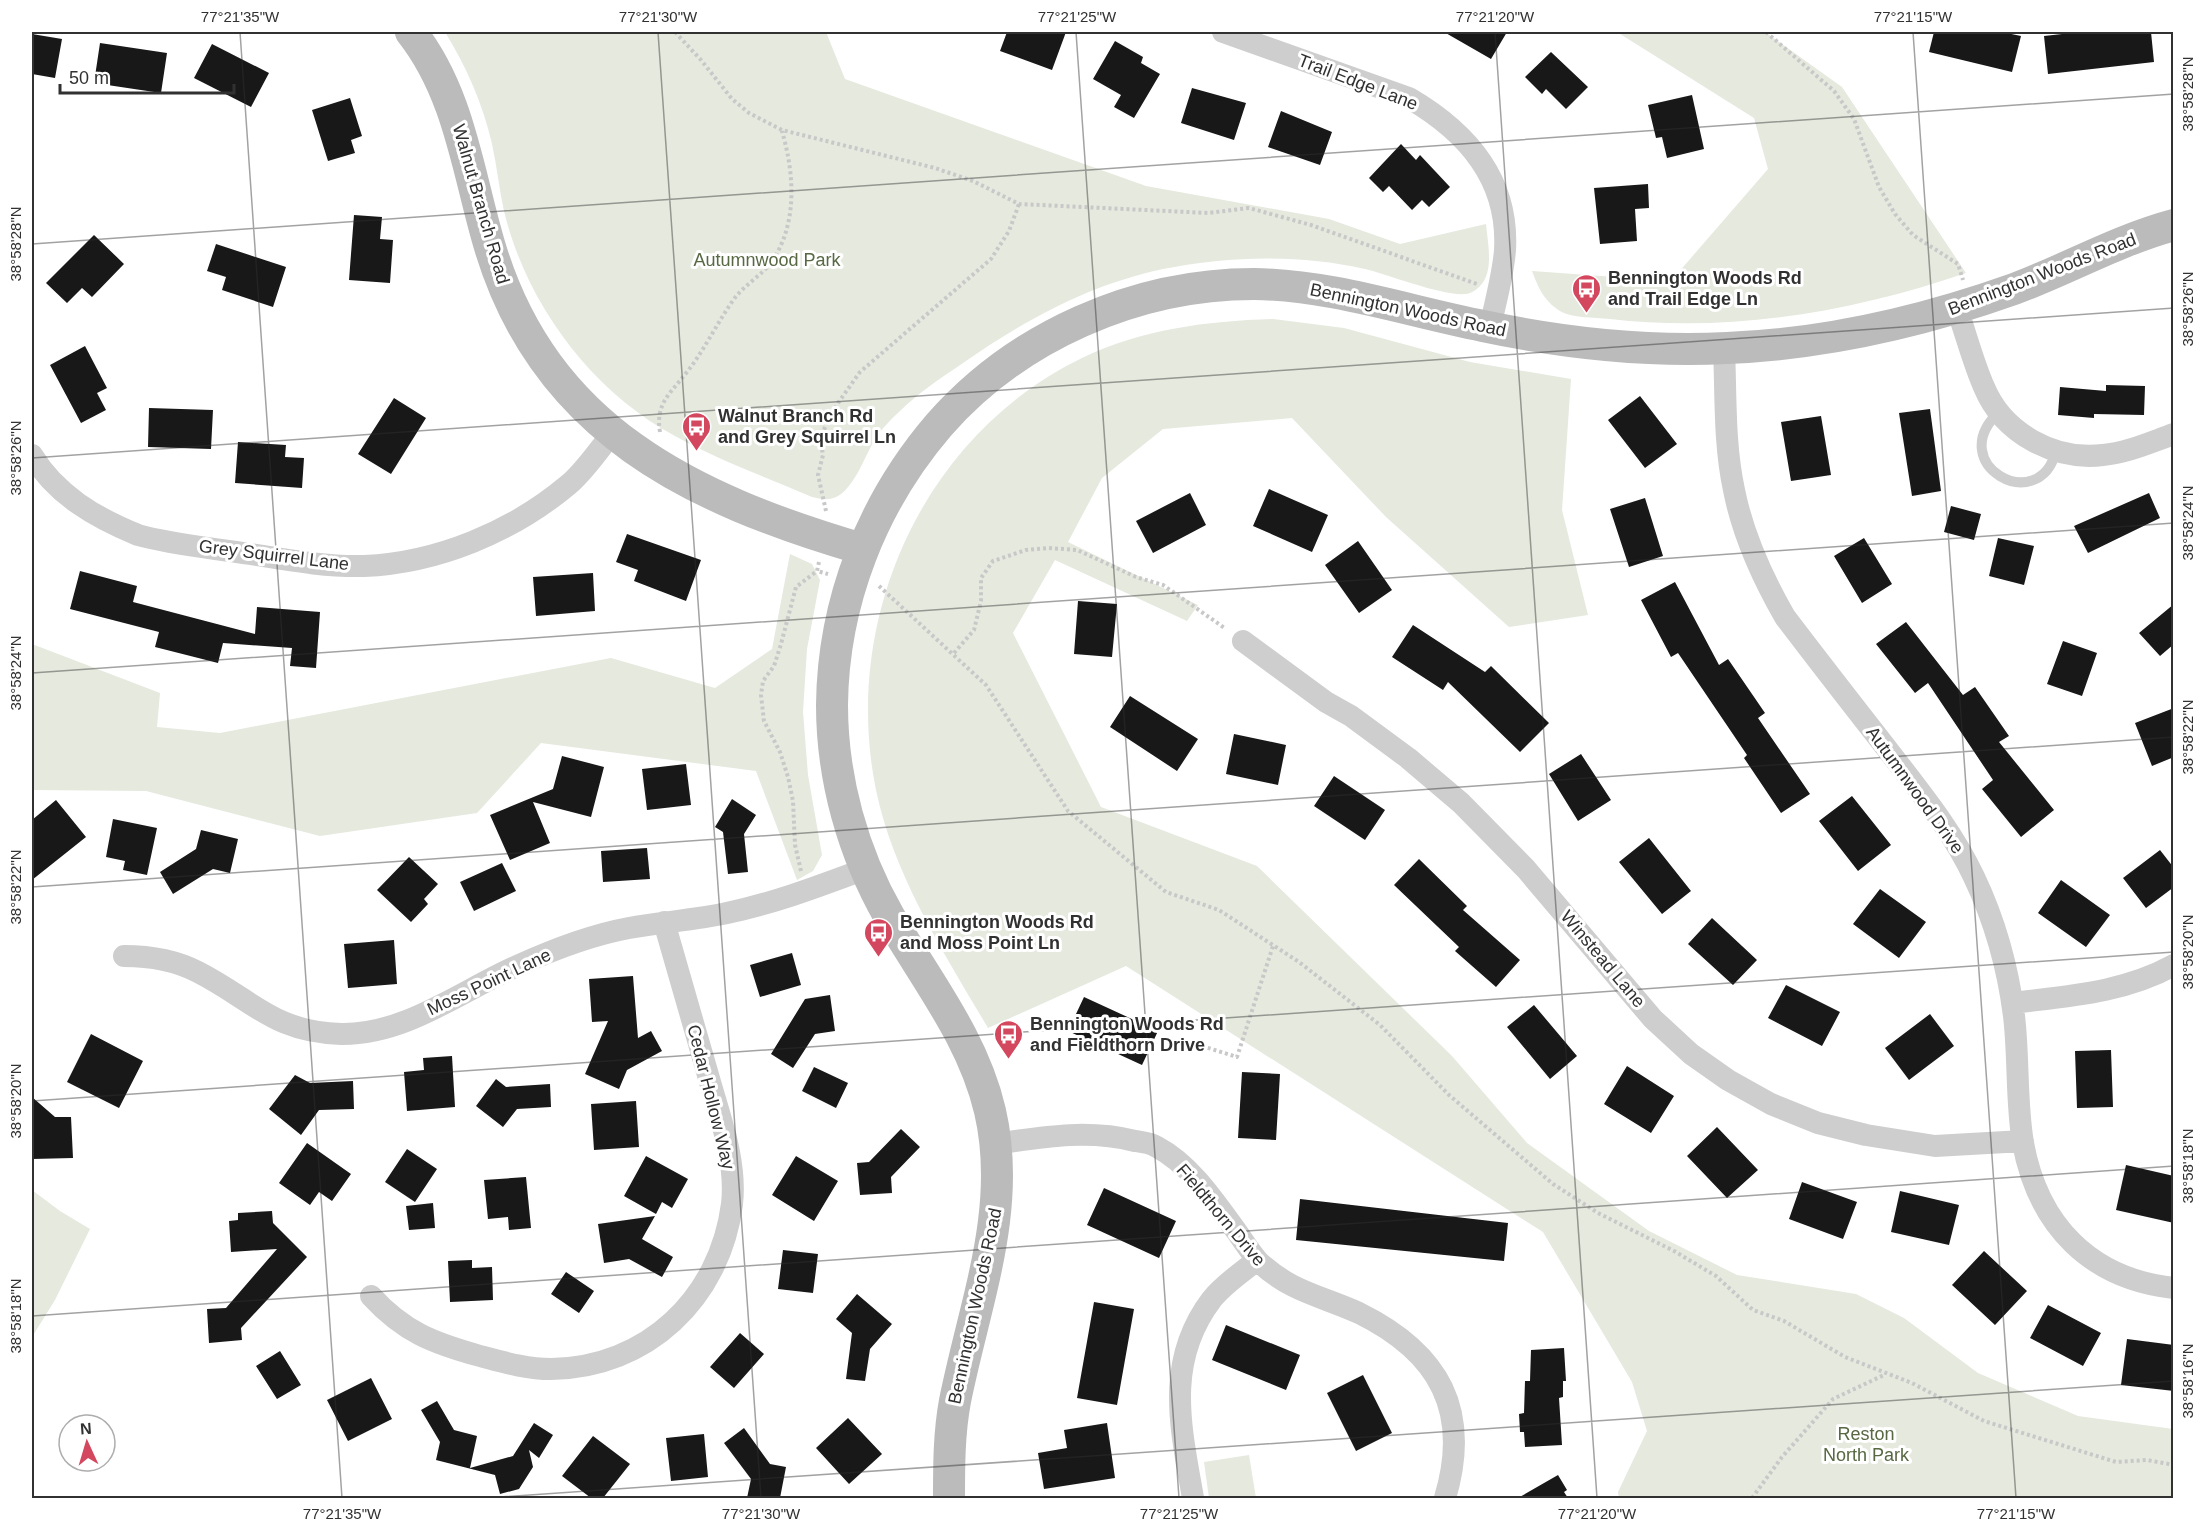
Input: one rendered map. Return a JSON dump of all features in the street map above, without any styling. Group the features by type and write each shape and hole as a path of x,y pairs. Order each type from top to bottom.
{"street":[{"name":"Walnut Branch Road","path":"411,32 440,77 458,120 490,246 503,286 522,327 546,366 572,396 613,433 654,463 694,485 786,526 862,549"},
{"name":"Trail Edge Lane","path":"1224,32 1409,98 1437,114 1462,136 1486,169 1496,188 1504,216 1505,251 1490,328"},
{"name":"Bennington Woods Road","path":"949,1498 949,1456 954,1407 992,1244 997,1198 995,1144 978,1072 962,1034 888,915 865,869 845,810 835,760 832,707 835,656 851,580 862,549 896,482 921,446 953,410 991,376 1030,348 1070,326 1113,308 1159,295 1206,286 1255,284 1298,287 1360,297 1490,328 1565,340 1649,348 1724,348 1796,343 1868,331 1964,306 2174,225"},
{"path":"1964,306 1984,388 1998,412 2031,440 2056,451 2076,456 2104,455 2174,434"},
{"name":"Autumnwood Drive","path":"1724,348 1729,455 1734,490 1746,537 1764,580 1785,617 1949,832 1974,877 1993,922 2003,953 2012,1003 2023,1141 2030,1174 2044,1207 2058,1229 2080,1251 2115,1273 2151,1286 2174,1288"},
{"name":"Grey Squirrel Lane","path":"32,455 54,484 80,506 110,524 138,535 323,565 363,566 400,562 442,553 482,538 520,518 570,484 613,433"},
{"name":"Winstead Lane","path":"1243,640 1326,702 1351,716 1408,758 1461,803 1526,868 1653,1019 1691,1054 1728,1080 1790,1112 1818,1123 1866,1135 1935,1146 2023,1141"},
{"name":"Moss Point Lane","path":"124,956 144,956 173,962 199,972 256,1010 281,1023 310,1031 342,1034 372,1031 404,1022 518,965 570,944 625,928 725,914 781,900 865,869"},
{"name":"Cedar Hollow Way","path":"371,1296 388,1315 414,1333 444,1346 519,1366 551,1369 583,1366 616,1357 647,1341 675,1321 695,1299 711,1273 725,1238 732,1183 724,1131 663,922"},
{"path":"2012,1003 2106,991 2138,982 2174,965"},
{"name":"Fieldthorn Drive","path":"995,1144 1067,1133 1096,1133 1156,1146 1183,1166 1207,1192 1257,1260 1284,1283 1317,1299 1358,1313 1384,1328 1424,1360 1438,1378 1453,1421 1456,1442 1454,1469 1445,1498"},
{"path":"1193,1498 1178,1410 1178,1382 1186,1350 1212,1299 1257,1260"}],"lane":[{"path":"1998,412 1988,421 1982,435 1981,452 1987,466 1999,477 2012,482 2034,480 2046,472 2056,451"}],"path":[{"path":"675,32 732,99 749,113 782,130 935,168 973,181 1019,204 1208,213 1249,208 1311,225 1406,261 1497,291"},
{"path":"1766,32 1834,91 1854,119 1879,187 1895,214 1913,235 1958,264 1964,306"},
{"path":"660,432 662,401 701,355 718,321 737,296 772,262 785,236 790,214 792,179 782,130"},
{"path":"826,506 818,475 823,455 820,437 838,403 860,372 991,259 1009,231 1019,204"},
{"path":"954,653 974,630 981,601 981,578 993,561 1026,550 1049,548 1077,550 1136,577 1163,585 1243,640"},
{"path":"810,889 799,866 793,801 788,777 760,706 763,681 774,666 796,587 817,571"},
{"path":"851,580 878,586 954,653 986,685 1002,706 1068,811 1166,892 1194,904 1219,910 1299,962 1380,1025 1449,1095 1553,1184 1598,1213 1674,1251 1716,1276 1753,1310 1784,1321 1845,1357 1885,1375 1912,1383 1984,1421 2080,1453 2116,1462 2147,1460 2174,1465"},
{"path":"1202,1046 1237,1057 1274,946"},
{"path":"1752,1498 1782,1457 1833,1399 1885,1375"}],"green space":[{"name":"Autumnwood Park","path":"445,32 826,32 845,79 1146,186 1329,219 1400,244 1486,224 1489,253 1487,272 1479,288 1470,293 1461,294 1435,290 1340,264 1264,258 1213,261 1163,269 1109,284 1058,306 1010,332 938,380 892,418 875,439 855,478 844,491 831,499 812,497 708,453 644,417 616,395 566,341 528,279 514,245 504,211 494,152 484,114 467,72"},
{"path":"1617,32 1765,32 1842,87 1966,273 1879,299 1791,316 1746,321 1655,323 1575,316 1557,309 1542,292 1532,271 1671,281 1768,169 1754,118"},
{"name":"Reston North Park","path":"1273,319 1344,328 1470,362 1571,379 1562,510 1588,615 1509,627 1386,517 1292,418 1163,429 1102,478 1068,542 1198,605 1187,621 1055,560 1013,633 1101,807 1257,866 1452,1056 1527,1143 1649,1231 1737,1275 1856,1294 1904,1318 1978,1373 2078,1416 2173,1429 2173,1498 1619,1498 1618,1492 1647,1431 1632,1382 1543,1232 1126,966 988,1028 922,913 895,853 876,790 868,726 871,661 884,598 906,539 938,483 978,434 1026,392 1082,358 1128,340 1176,328"},
{"path":"790,554 812,564 820,580 807,649 803,712 808,775 822,855 813,871 797,880 756,771 541,743 477,813 320,836 146,791 32,790 32,644 160,693 157,727 220,733 611,658 715,688 772,649"},
{"path":"32,1190 60,1211 90,1229 55,1300 32,1337"},
{"path":"1249,1455 1256,1498 1209,1498 1204,1462"}],"building":[{"path":"1007,32 1066,32 1052,70 1000,51"},
{"path":"1444,32 1507,32 1491,59"},
{"path":"1934,32 2002,32 2021,36 2012,72 1929,52"},
{"path":"2080,32 2151,32 2154,62 2048,74 2044,36"},
{"path":"32,34 62,39 55,78 32,74"},
{"path":"1115,41 1143,57 1141,63 1160,74 1134,118 1114,107 1121,95 1093,79"},
{"path":"100,43 167,53 161,93 94,83"},
{"path":"212,44 269,73 251,107 194,78"},
{"path":"1551,52 1588,87 1566,109 1546,89 1542,94 1525,77"},
{"path":"1192,88 1246,103 1234,140 1181,123"},
{"path":"1692,95 1704,149 1667,158 1662,137 1656,138 1648,105"},
{"path":"350,98 362,136 351,140 355,153 328,161 312,110"},
{"path":"1281,111 1332,132 1320,165 1268,147"},
{"path":"1401,144 1416,160 1420,155 1450,187 1429,207 1422,200 1412,210 1389,186 1383,192 1369,178"},
{"path":"1648,184 1649,208 1635,209 1637,241 1600,244 1594,188"},
{"path":"354,215 382,217 380,239 393,240 390,283 349,280"},
{"path":"94,235 124,264 92,297 82,288 67,303 46,283"},
{"path":"216,244 286,267 273,307 222,290 226,277 207,271"},
{"path":"85,346 107,388 97,393 106,410 81,423 50,365"},
{"path":"2106,385 2145,386 2144,415 2094,414 2094,418 2058,415 2060,387 2106,391"},
{"path":"1640,396 1677,444 1645,468 1608,420"},
{"path":"394,398 426,418 391,474 358,454"},
{"path":"149,408 213,410 211,449 148,447"},
{"path":"1930,409 1941,491 1912,496 1899,413"},
{"path":"1821,416 1831,475 1791,481 1781,422"},
{"path":"238,442 286,445 285,457 304,458 302,488 235,483"},
{"path":"1269,489 1328,515 1312,552 1253,526"},
{"path":"1190,493 1206,525 1153,553 1136,521"},
{"path":"2149,493 2160,518 2088,553 2074,526"},
{"path":"1645,498 1663,556 1629,567 1610,509"},
{"path":"1951,506 1981,514 1974,540 1944,532"},
{"path":"627,534 701,560 686,601 634,581 638,570 616,562"},
{"path":"1864,538 1892,584 1862,603 1834,556"},
{"path":"1998,538 2034,546 2024,585 1989,576"},
{"path":"1358,541 1392,590 1359,613 1325,565"},
{"path":"80,571 137,586 133,602 255,634 257,607 320,612 316,668 290,666 292,648 223,643 218,663 155,647 159,632 70,609"},
{"path":"593,573 595,611 536,616 533,577"},
{"path":"1675,582 1719,665 1728,659 1765,713 1758,718 1810,794 1781,813 1744,758 1747,755 1678,653 1671,657 1641,600"},
{"path":"1078,601 1117,604 1112,657 1074,654"},
{"path":"2174,604 2174,644 2160,656 2139,633"},
{"path":"1906,622 1963,695 1975,687 2009,736 1999,742 2054,810 2021,837 1982,789 1993,780 1928,683 1915,693 1876,644"},
{"path":"1413,625 1485,672 1491,666 1549,723 1520,752 1448,682 1443,690 1392,657"},
{"path":"2063,641 2097,653 2082,696 2047,684"},
{"path":"1130,696 1198,739 1177,771 1110,727"},
{"path":"2174,708 2174,757 2152,766 2135,723"},
{"path":"1234,734 1286,745 1278,785 1226,774"},
{"path":"1581,754 1611,800 1578,821 1549,774"},
{"path":"562,756 604,767 591,817 533,802 550,843 510,860 490,815 553,789"},
{"path":"686,764 691,805 647,810 642,769"},
{"path":"1334,776 1385,810 1365,840 1314,806"},
{"path":"1852,796 1891,845 1858,871 1819,821"},
{"path":"732,799 756,815 744,834 748,872 728,874 723,832 715,827"},
{"path":"56,800 86,837 32,880 32,820"},
{"path":"113,819 157,828 147,875 123,870 125,861 106,857"},
{"path":"201,830 238,839 230,873 213,869 173,894 160,872 196,849"},
{"path":"1649,838 1691,891 1662,914 1619,862"},
{"path":"647,848 650,879 603,882 601,851"},
{"path":"2160,850 2174,868 2174,887 2146,908 2123,878"},
{"path":"409,857 438,884 424,899 428,904 411,922 377,890"},
{"path":"1419,859 1467,906 1463,910 1520,960 1496,987 1455,951 1459,947 1394,885"},
{"path":"502,863 516,891 474,911 460,882"},
{"path":"2061,880 2110,915 2086,947 2038,913"},
{"path":"1880,889 1926,922 1899,958 1853,924"},
{"path":"1712,918 1757,960 1733,985 1688,944"},
{"path":"394,940 397,984 348,988 344,944"},
{"path":"792,953 801,985 760,997 750,965"},
{"path":"633,976 638,1038 651,1031 662,1051 627,1070 619,1089 585,1074 608,1021 592,1022 589,979"},
{"path":"1786,985 1840,1012 1822,1046 1768,1018"},
{"path":"830,995 835,1031 815,1034 793,1068 771,1054 805,999"},
{"path":"1084,997 1158,1031 1142,1065 1068,1031"},
{"path":"1534,1005 1577,1056 1550,1079 1507,1027"},
{"path":"1930,1014 1954,1046 1909,1080 1885,1048"},
{"path":"91,1034 143,1061 119,1108 67,1082"},
{"path":"2111,1050 2113,1107 2077,1108 2075,1051"},
{"path":"452,1056 455,1107 407,1111 404,1072 424,1070 423,1058"},
{"path":"1627,1066 1674,1096 1651,1133 1604,1104"},
{"path":"814,1067 848,1083 836,1108 802,1091"},
{"path":"1242,1072 1280,1074 1276,1140 1238,1138"},
{"path":"295,1075 310,1083 353,1081 354,1109 319,1110 301,1135 269,1109"},
{"path":"496,1079 506,1087 550,1084 551,1107 517,1109 503,1127 476,1106"},
{"path":"32,1097 55,1117 71,1117 73,1158 32,1159"},
{"path":"636,1101 639,1147 594,1150 591,1104"},
{"path":"1717,1127 1758,1170 1727,1198 1687,1156"},
{"path":"901,1129 920,1147 891,1177 892,1193 860,1195 857,1163 869,1162"},
{"path":"307,1143 351,1174 332,1201 319,1192 310,1205 279,1183"},
{"path":"407,1149 437,1169 415,1202 385,1182"},
{"path":"646,1156 688,1179 672,1208 662,1202 656,1214 624,1196"},
{"path":"796,1156 838,1181 814,1221 772,1195"},
{"path":"2126,1165 2174,1176 2174,1223 2116,1210"},
{"path":"526,1177 531,1228 509,1230 508,1217 488,1219 484,1180"},
{"path":"1802,1182 1857,1202 1843,1239 1789,1219"},
{"path":"1104,1188 1176,1221 1159,1258 1087,1225"},
{"path":"1900,1191 1959,1205 1949,1245 1891,1232"},
{"path":"1300,1199 1508,1223 1504,1261 1296,1240"},
{"path":"433,1203 435,1228 409,1230 406,1206"},
{"path":"272,1211 273,1223 307,1257 241,1328 242,1340 209,1343 207,1309 226,1308 277,1249 231,1252 229,1221 238,1220 238,1213"},
{"path":"655,1216 642,1239 673,1257 662,1277 629,1259 604,1263 598,1224"},
{"path":"783,1250 818,1254 813,1293 778,1289"},
{"path":"1984,1251 2027,1291 1995,1325 1952,1285"},
{"path":"472,1260 472,1268 492,1267 493,1300 450,1302 448,1261"},
{"path":"566,1272 594,1291 579,1313 551,1294"},
{"path":"857,1294 892,1324 870,1349 865,1381 846,1379 852,1333 836,1319"},
{"path":"1094,1302 1134,1309 1117,1405 1077,1398"},
{"path":"2048,1305 2101,1333 2083,1366 2030,1338"},
{"path":"1226,1325 1300,1355 1286,1390 1212,1360"},
{"path":"740,1333 764,1354 734,1388 710,1367"},
{"path":"2127,1339 2174,1345 2174,1391 2121,1385"},
{"path":"1564,1348 1566,1381 1563,1381 1563,1397 1559,1398 1562,1445 1525,1447 1524,1432 1520,1432 1519,1414 1524,1413 1525,1381 1530,1381 1531,1350"},
{"path":"280,1351 301,1385 277,1399 256,1366"},
{"path":"1363,1375 1392,1433 1356,1451 1327,1393"},
{"path":"371,1378 392,1419 348,1441 327,1400"},
{"path":"437,1401 454,1430 477,1436 470,1468 513,1456 534,1423 553,1435 539,1458 529,1450 533,1467 519,1489 500,1494 495,1475 436,1460 440,1442 421,1410"},
{"path":"848,1418 882,1454 849,1484 816,1448"},
{"path":"1107,1423 1115,1478 1044,1489 1038,1453 1067,1448 1064,1430"},
{"path":"744,1428 770,1464 786,1467 780,1498 747,1498 751,1479 724,1443"},
{"path":"704,1434 708,1477 671,1481 666,1438"},
{"path":"593,1436 630,1464 603,1498 591,1498 562,1476"},
{"path":"1558,1475 1567,1490 1564,1492 1568,1498 1518,1498"}],"place":[{"name":"Bennington Woods Rd and Trail Edge Ln","path":"1587,314"},
{"name":"Walnut Branch Rd and Grey Squirrel Ln","path":"697,452"},
{"name":"Bennington Woods Rd and Moss Point Ln","path":"879,958"},
{"name":"Bennington Woods Rd and Fieldthorn Drive","path":"1009,1060"}]}
